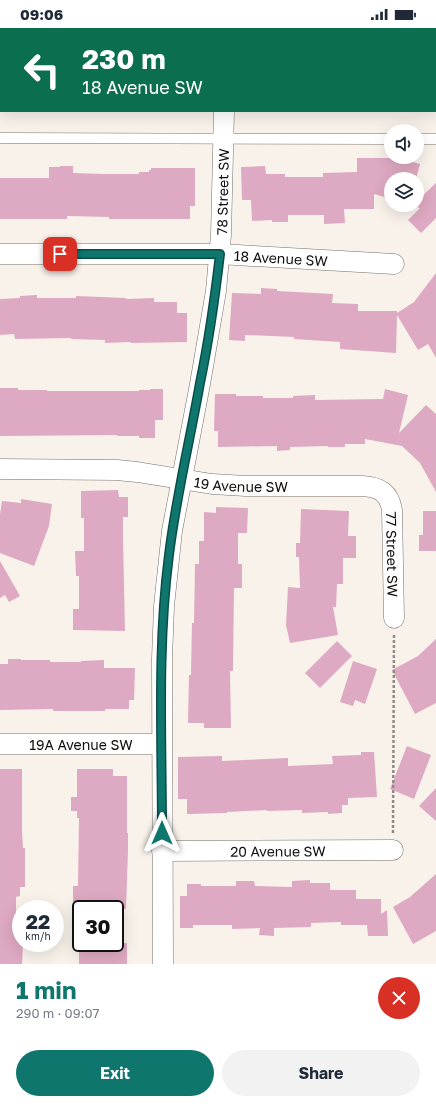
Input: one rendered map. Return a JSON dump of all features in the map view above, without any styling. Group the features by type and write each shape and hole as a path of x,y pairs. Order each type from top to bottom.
{"street":[{"name":"78 Street SW","path":"163,964 162,659 164,606 169,554 209,334 220,254 224,112"},
{"name":"18 Avenue SW","path":"0,254 220,254 394,264"},
{"name":"19 Avenue SW","path":"0,469 117,470 182,478 212,484 246,486 371,487 385,493"},
{"name":"77 Street SW","path":"385,493 391,503 393,517 394,618"},
{"name":"19A Avenue SW","path":"0,744 162,744"},
{"name":"20 Avenue SW","path":"162,850 393,850"}],"lane":[{"path":"0,138 384,139"},
{"path":"424,139 436,139"}],"path":[{"path":"393,850 394,618"}],"building":[{"path":"357,158 384,158 384,164 420,164 418,172 384,172 384,197 374,194 374,209 344,209 345,223 324,224 324,215 288,215 288,222 272,222 272,220 252,221 251,200 242,200 241,167 265,166 266,174 285,174 285,177 323,177 323,173 357,172"},
{"path":"73,166 73,173 104,174 139,174 139,172 149,172 151,168 195,168 195,206 190,206 190,219 109,219 109,217 67,216 67,219 0,219 0,178 49,178 49,167"},
{"path":"436,183 436,218 421,233 408,220 416,212 424,212 424,194"},
{"path":"436,273 436,358 428,344 418,350 397,315 396,353 340,349 340,342 294,339 294,337 245,335 245,341 229,340 232,293 261,294 261,288 277,289 277,291 333,294 332,303 358,304 358,311 397,311 397,313 414,302"},
{"path":"37,295 37,298 76,298 76,296 126,299 154,298 154,302 177,302 177,313 187,313 187,342 105,343 105,340 71,338 15,339 14,334 0,335 0,299"},
{"path":"0,388 47,391 139,391 163,389 163,420 155,420 155,438 139,438 139,436 117,435 0,436"},
{"path":"385,389 408,395 399,433 426,405 436,414 436,492 420,463 402,446 365,439 365,444 345,444 345,447 290,447 290,450 277,451 277,446 218,447 218,431 214,431 215,394 263,396 263,398 293,398 293,396 315,395 315,400 383,399"},
{"path":"118,490 119,497 128,497 128,517 123,517 125,631 73,630 73,609 79,609 79,576 76,576 75,551 84,551 84,518 81,518 81,491"},
{"path":"21,499 52,504 49,526 34,566 0,553 0,514 2,501 21,503"},
{"path":"216,507 248,508 247,533 238,533 238,564 242,564 242,588 234,588 233,671 230,671 231,728 204,728 204,723 188,723 192,623 194,623 195,564 199,564 199,541 204,541 204,512 216,513"},
{"path":"301,509 349,511 348,536 356,536 356,558 343,558 343,584 337,584 336,607 333,607 338,635 290,643 286,625 288,587 300,588 299,557 296,557 296,543 300,543"},
{"path":"423,511 436,511 436,551 419,551 419,535 423,535"},
{"path":"0,561 20,596 9,602 5,595 0,598"},
{"path":"436,639 436,703 415,714 392,670 418,656"},
{"path":"337,641 352,656 320,688 305,673"},
{"path":"8,659 50,660 50,662 104,660 104,668 135,668 134,700 129,700 129,709 105,709 105,711 53,711 53,709 0,710 0,664 8,664"},
{"path":"353,661 377,669 365,704 355,700 353,706 340,702"},
{"path":"407,746 431,755 414,799 390,789"},
{"path":"361,752 374,752 377,797 348,798 348,805 342,805 342,813 302,813 302,810 267,810 187,814 187,799 178,799 178,757 222,756 222,761 288,758 288,766 333,764 332,756 361,755"},
{"path":"0,769 22,769 22,831 23,848 25,848 25,887 20,887 20,896 16,897 16,900 12,900 12,952 23,952 22,964 0,964"},
{"path":"77,769 113,769 113,776 127,776 128,850 126,909 124,909 124,900 73,900 73,886 78,886 79,818 77,818 77,811 71,811 71,797 77,797"},
{"path":"436,788 436,821 419,806"},
{"path":"436,874 436,931 413,944 393,907 410,897"},
{"path":"310,880 310,883 330,883 330,890 356,890 356,899 381,899 381,914 387,910 388,936 368,936 367,925 341,925 341,922 311,923 311,927 274,928 274,936 259,935 260,928 232,929 232,925 193,925 193,928 180,928 180,896 187,896 187,884 201,884 201,886 236,886 236,881 254,881 255,886 292,887 292,881"},
{"path":"124,943 127,943 127,964 79,964 79,952 124,952"}],"route":[{"path":"60,254 220,254 216,291 200,384 178,496 166,580 162,659 162,833"}]}
